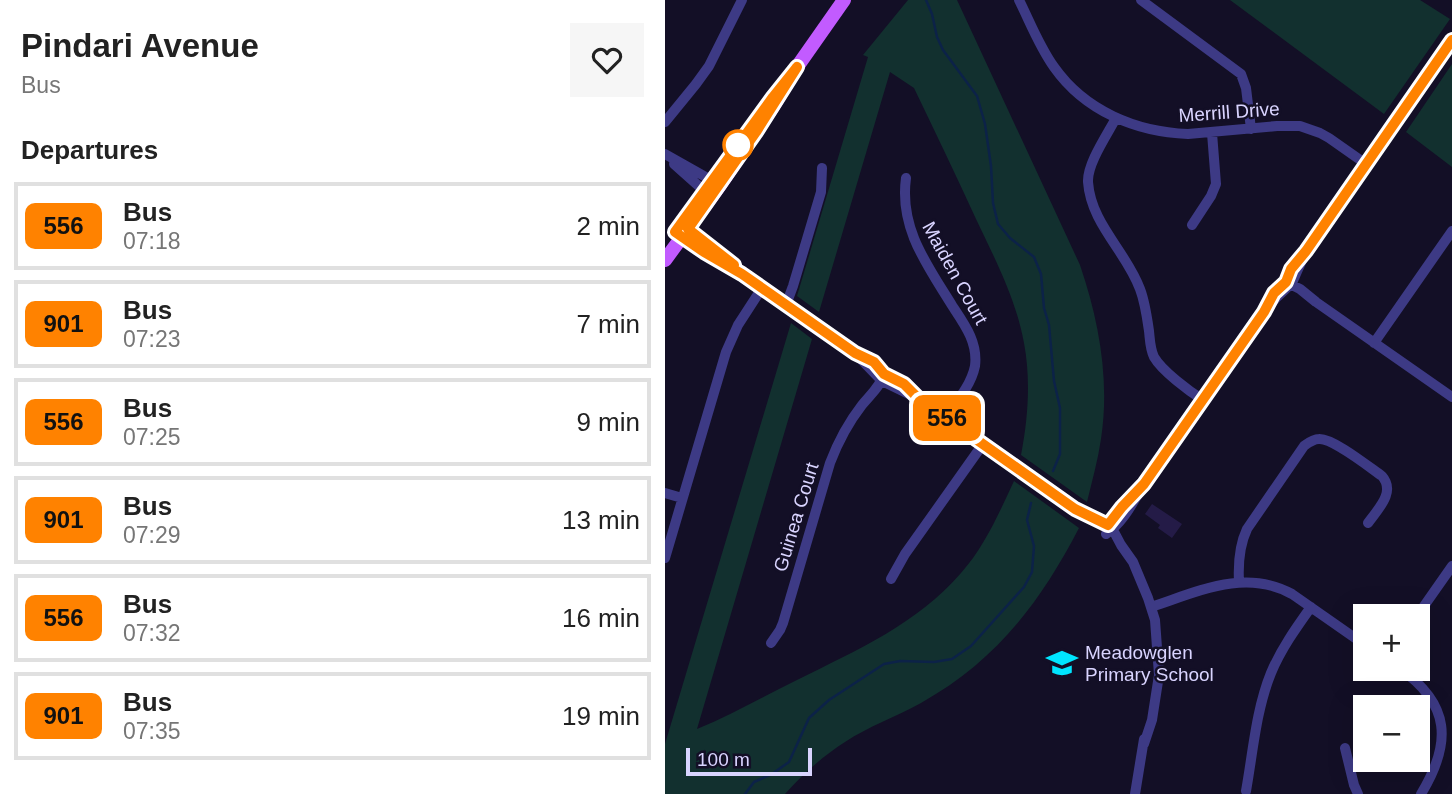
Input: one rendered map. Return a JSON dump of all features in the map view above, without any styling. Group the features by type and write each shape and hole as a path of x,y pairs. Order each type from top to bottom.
{"main road":[{"path":"665,260 681,231 774,105 844,0"},
{"path":"665,247 681,231"}],"street":[{"path":"665,122 709,66 742,0"},
{"name":"Merrill Drive","path":"1019,0 1055,69 1086,101 1116,118 1144,129 1188,134 1290,125 1309,129 1328,138 1366,164"},
{"path":"1141,0 1241,74 1247,88 1251,129"},
{"path":"1109,529 1122,507 1144,484 1264,312 1289,284 1306,251 1452,40"},
{"path":"1116,118 1089,173 1090,190 1101,224 1125,258 1141,290 1153,353 1165,370 1188,390 1204,397"},
{"path":"1192,225 1212,196 1216,184 1212,132"},
{"path":"786,305 821,192 822,168"},
{"name":"Maiden Court","path":"906,178 904,199 907,221 915,242 970,335 975,351 972,377 945,417"},
{"path":"681,231 727,258 742,274 855,353 874,362 881,378 904,384 919,399 1075,509 1087,522 1109,529"},
{"path":"1374,343 1452,231"},
{"path":"1289,284 1452,397"},
{"path":"665,558 726,352 738,325 762,288"},
{"name":"Guinea Court","path":"771,643 781,630 830,463 844,430 881,378"},
{"path":"1239,582 1239,554 1247,529 1304,446 1314,440 1333,442 1384,478 1388,488 1387,495 1368,523"},
{"path":"891,579 905,554 983,444"},
{"path":"665,493 682,498"},
{"path":"1109,529 1118,553 1139,576 1151,607 1157,634 1158,684 1135,794"},
{"path":"1425,604 1452,566"},
{"path":"1151,607 1221,585 1254,582 1286,590 1353,637"},
{"path":"1246,791 1262,702 1271,673 1283,648 1311,607"},
{"path":"1416,681 1446,718 1443,750 1435,773 1421,794"},
{"path":"1345,748 1358,794"}],"green space":[{"path":"908,0 957,0 1080,265 1097,329 1104,395 1100,447 1087,502 1021,455 1028,385 1024,343 1016,311 997,264 914,88 890,72 819,312 797,296 868,57 863,55"},
{"path":"1230,0 1420,0 1450,19 1384,114"},
{"path":"1452,64 1452,167 1406,132"},
{"path":"791,323 812,339 697,729 864,646 925,607 944,591 977,552 1014,481 1079,528 1032,605 994,649 948,686 921,703 863,731 837,747 785,794 665,794 665,744"}],"building":[{"path":"1152,504 1182,524 1172,538 1145,514"}],"waterway":[{"path":"926,0 943,50 977,96 985,124 993,203 998,224 1010,238 1034,257 1041,274 1054,381 1060,408 1060,454 1053,471"},
{"path":"745,794 754,782 789,762 809,718 829,700 884,664 952,659 971,646 1024,587 1032,572 1034,546 1027,520 1031,503"}],"bus line":[{"name":"556","path":"734,265 688,229 756,132 797,67 675,232 742,274 855,353 874,362 884,374 904,384 919,399 1075,509 1108,525 1144,484 1264,312 1277,288 1286,282 1291,269 1452,40"}],"place":[{"name":"Meadowglen Primary School","path":"1062,663"}]}
